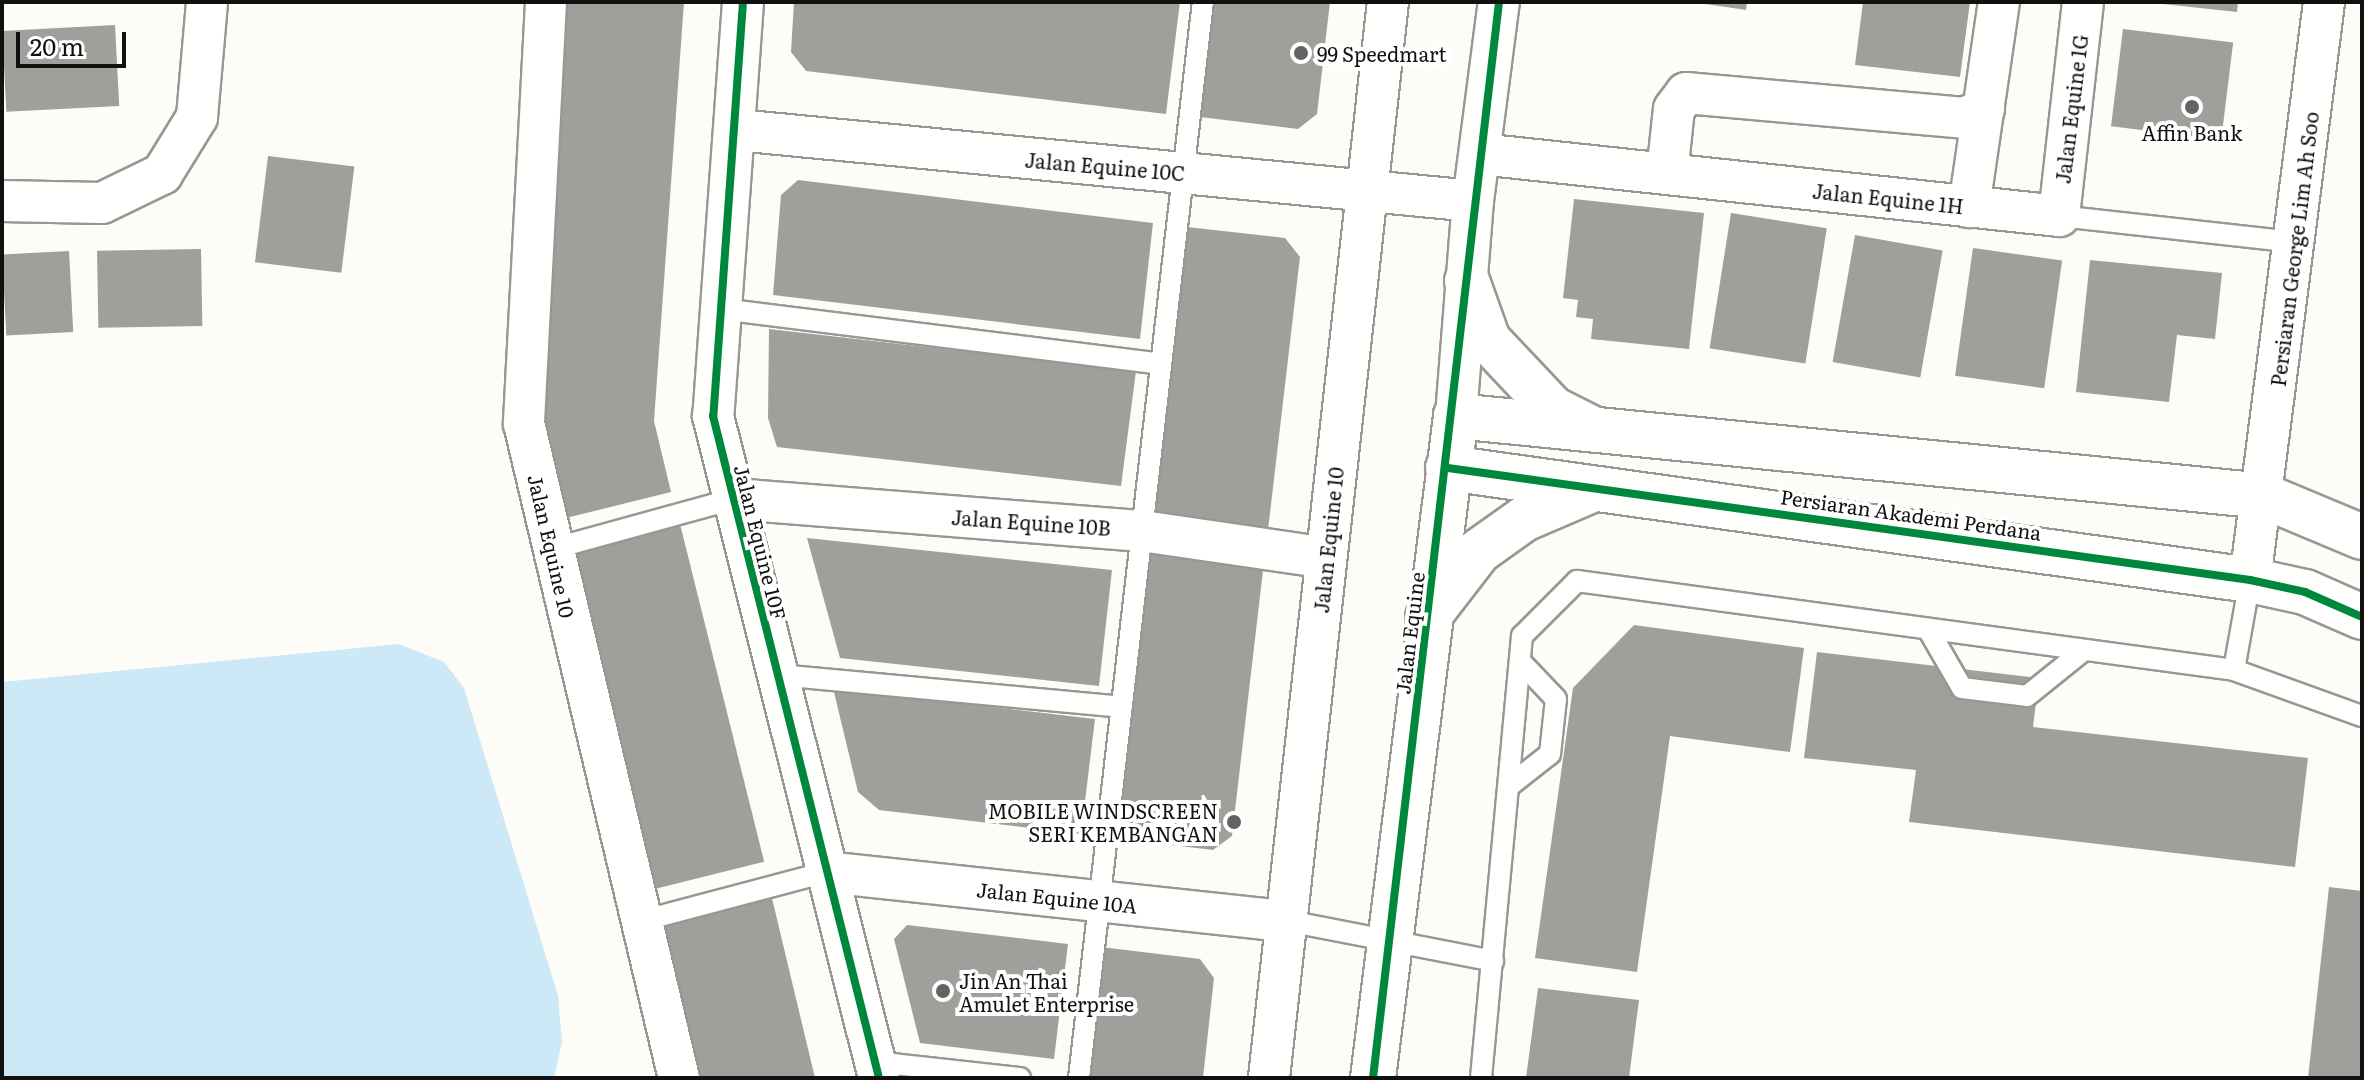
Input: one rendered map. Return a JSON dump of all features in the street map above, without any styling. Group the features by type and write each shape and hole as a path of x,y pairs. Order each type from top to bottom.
{"street":[{"path":"2,201 102,203 162,174 197,117 207,2"},
{"name":"Jalan Equine 10","path":"546,2 524,423 679,1078"},
{"name":"Jalan Equine 10F","path":"743,2 737,130 713,416 877,1070"},
{"name":"Jalan Equine 10","path":"1269,1078 1288,921 1362,190 1388,2"},
{"name":"Jalan Equine","path":"1373,1078 1427,618 1456,416 1473,201 1499,2"},
{"path":"1969,207 1999,2"},
{"name":"Jalan Equine 1G","path":"2059,216 2083,2"},
{"name":"Persiaran George Lim Ah Soo","path":"2250,580 2264,496 2324,2"},
{"path":"1667,174 1674,109 1686,93 1964,118 1984,109"},
{"name":"Jalan Equine 10C","path":"737,130 1473,201"},
{"name":"Jalan Equine 1H","path":"1480,154 2059,216"},
{"path":"1467,281 1488,340 1517,373 1553,409 1603,433"},
{"path":"1456,416 1603,433 2264,496 2362,537"},
{"name":"Persiaran Akademi Perdana","path":"1448,468 2250,580 2305,592 2362,617"},
{"path":"1427,618 1479,551 1524,519 1597,488"},
{"name":"Jalan Equine 10B","path":"734,499 1142,531 1326,558"},
{"name":"Jalan Equine 10A","path":"826,872 1288,921"}],"lane":[{"path":"1079,1078 1203,2"},
{"name":"Jalan Equine 1H","path":"2059,216 2295,242"},
{"path":"721,309 1161,364"},
{"path":"552,549 734,499"},
{"path":"2234,670 2250,580"},
{"path":"1481,1078 1522,636 1577,581 2234,670 2362,716"},
{"path":"1928,629 1962,688 1975,690 2027,696 2084,650"},
{"path":"1509,786 1550,754 1556,699 1520,661"},
{"path":"778,675 1122,707"},
{"path":"641,921 826,872"},
{"path":"1288,921 1493,961"},
{"path":"877,1070 1020,1078"}],"water":[{"path":"399,644 444,662 464,688 558,996 562,1042 554,1078 2,1078 2,682"}],"building":[{"path":"567,2 684,2 654,421 671,492 558,520 537,431"},
{"path":"794,2 1180,2 1166,114 806,71 791,52"},
{"path":"1213,2 1330,2 1317,114 1298,129 1200,117"},
{"path":"1692,2 1747,2 1746,10"},
{"path":"1863,2 1970,2 1960,77 1855,65"},
{"path":"2145,2 2238,2 2237,12"},
{"path":"115,25 119,106 6,112 2,31"},
{"path":"2123,29 2233,43 2221,140 2111,126"},
{"path":"268,156 354,167 341,273 255,262"},
{"path":"798,180 1153,223 1140,339 773,295 781,195"},
{"path":"1574,199 1704,213 1689,349 1591,339 1593,319 1576,317 1578,300 1563,298"},
{"path":"1731,213 1827,228 1805,363 1710,348"},
{"path":"1187,227 1285,238 1300,257 1268,530 1152,516"},
{"path":"1855,235 1943,250 1920,377 1833,362"},
{"path":"1973,248 2062,261 2044,388 1955,376"},
{"path":"201,249 202,326 98,328 97,251"},
{"path":"69,251 73,332 6,335 2,255"},
{"path":"2090,260 2222,273 2215,339 2177,335 2169,402 2076,392"},
{"path":"769,329 1136,371 1121,486 777,447 768,418"},
{"path":"680,524 764,862 651,890 566,552"},
{"path":"807,538 1112,570 1099,686 840,658"},
{"path":"1148,549 1264,562 1232,836 1213,850 1114,838"},
{"path":"1634,625 1804,648 1790,752 1670,736 1637,972 1535,958 1573,688"},
{"path":"1817,652 2039,678 2033,727 2308,758 2295,867 1909,822 1916,770 1804,758"},
{"path":"833,688 1095,719 1081,834 879,810 858,792"},
{"path":"2329,887 2362,891 2362,1078 2308,1078"},
{"path":"771,894 815,1078 695,1078 657,922"},
{"path":"907,925 1068,944 1054,1059 920,1043 894,939"},
{"path":"1101,947 1200,959 1214,978 1203,1078 1086,1078"},
{"path":"1538,988 1639,1000 1629,1078 1526,1078"}],"cycle path":[{"path":"743,2 713,416 879,1078"},
{"path":"1373,1078 1499,2"},
{"path":"1448,468 2250,580 2305,592 2362,617"}],"place":[{"name":"99 Speedmart","path":"1301,53"},
{"name":"Affin Bank","path":"2192,107"},
{"name":"MOBILE WINDSCREEN SERI KEMBANGAN","path":"1234,822"},
{"name":"Jin An Thai Amulet Enterprise","path":"943,991"}]}
